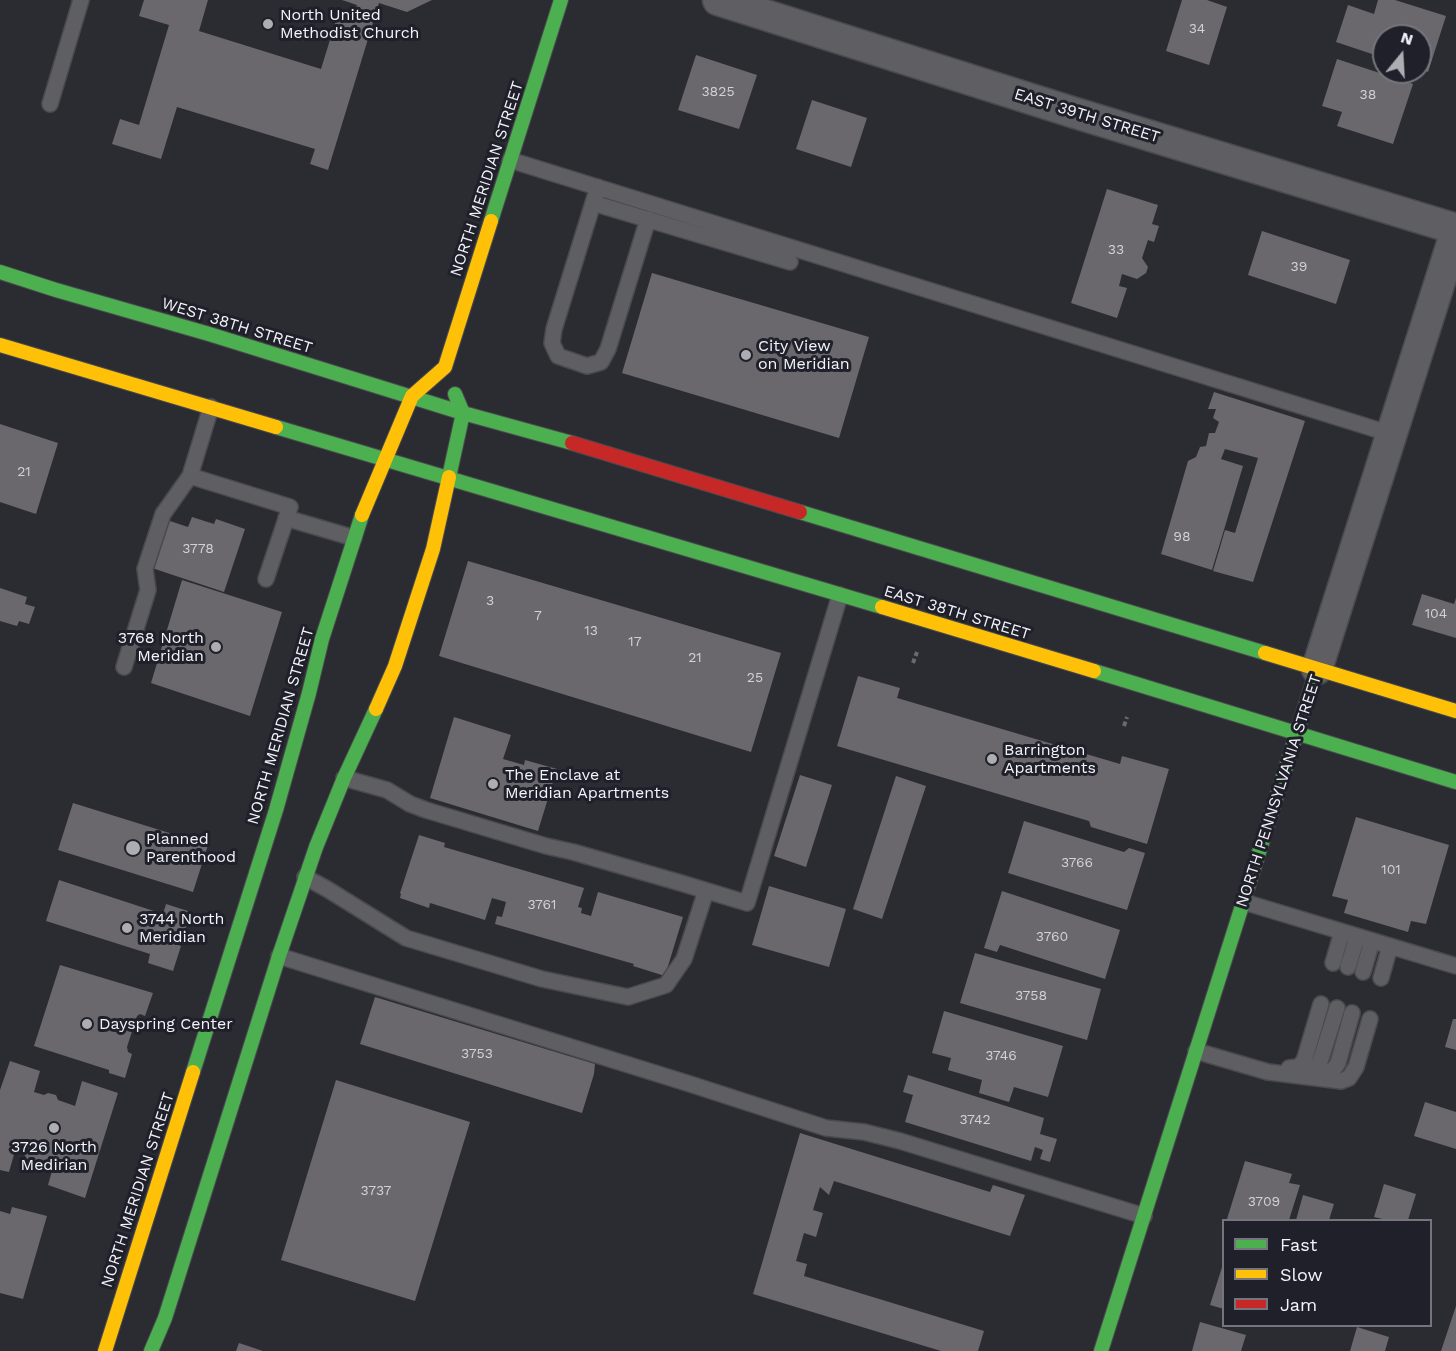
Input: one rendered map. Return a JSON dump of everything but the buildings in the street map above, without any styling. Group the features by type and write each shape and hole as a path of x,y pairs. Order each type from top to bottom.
{"main road":[{"name":"NORTH MERIDIAN STREET","path":"105,1351 276,810 322,639 354,538 412,396 448,376 510,160 561,0"},
{"name":"WEST 38TH STREET","path":"0,272 463,413"},
{"path":"0,345 448,478"},
{"path":"151,1351 165,1318 305,877 344,778 395,666 433,549 463,413 448,376"},
{"path":"463,413 638,463 1456,711"},
{"name":"EAST 38TH STREET","path":"448,478 949,627 1456,782"},
{"name":"NORTH PENNSYLVANIA STREET","path":"1101,1351 1317,669"}],"street":[{"name":"EAST 39TH STREET","path":"718,0 1456,230"},
{"name":"NORTH PENNSYLVANIA STREET","path":"1317,669 1456,230"}],"lane":[{"path":"50,104 81,0"},
{"path":"510,160 1392,434"},
{"path":"598,187 554,329 552,343 558,356 587,366 601,362 608,349 648,219"},
{"path":"593,203 790,262"},
{"path":"124,666 148,590 145,569 163,514 190,476 211,407"},
{"path":"190,476 290,507 266,579"},
{"path":"286,518 354,538"},
{"path":"344,778 387,790 410,804 426,810 747,903 840,595"},
{"path":"305,877 406,938 542,979 628,997 666,985 684,959 706,891"},
{"path":"1244,902 1456,966"},
{"path":"1333,963 1342,932"},
{"path":"1356,970 1364,939"},
{"path":"1381,978 1390,946"},
{"path":"279,956 826,1128 864,1132 900,1141 1144,1216"},
{"path":"1268,1072 1298,1067 1304,1061 1321,1004"},
{"path":"1268,1072 1311,1068 1319,1065 1337,1008"},
{"path":"1268,1072 1326,1073 1333,1070 1338,1063 1352,1013"},
{"path":"1196,1051 1268,1072 1341,1081 1349,1078 1356,1067 1370,1019"}],"path":[{"path":"914,663 916,652"},
{"path":"1124,726 1127,717"}],"traffic: fast":[{"path":"491,221 561,0"},
{"path":"0,272 463,413 572,443"},
{"path":"449,477 463,413 455,394"},
{"path":"276,427 882,607"},
{"path":"800,512 1265,653"},
{"path":"193,1072 276,810 322,639 362,515"},
{"path":"1101,1351 1317,669"},
{"path":"1094,671 1456,782"},
{"path":"151,1351 165,1318 279,956 316,847 344,778 376,709"}],"traffic: slow":[{"path":"362,515 412,396 445,367 491,221"},
{"path":"0,345 276,427"},
{"path":"376,709 395,666 433,549 449,477"},
{"path":"882,607 1094,671"},
{"path":"1265,653 1456,711"},
{"path":"105,1351 193,1072"}],"traffic: jam":[{"path":"572,443 800,512"}],"place":[{"name":"North United Methodist Church","path":"268,24"},
{"name":"City View on Meridian","path":"746,355"},
{"name":"3768 North Meridian","path":"216,647"},
{"name":"Barrington Apartments","path":"992,759"},
{"name":"The Enclave at Meridian Apartments","path":"493,784"},
{"name":"Planned Parenthood","path":"133,848"},
{"name":"3744 North Meridian","path":"127,928"},
{"name":"Dayspring Center","path":"87,1024"},
{"name":"3726 North Medirian","path":"54,1128"}]}
